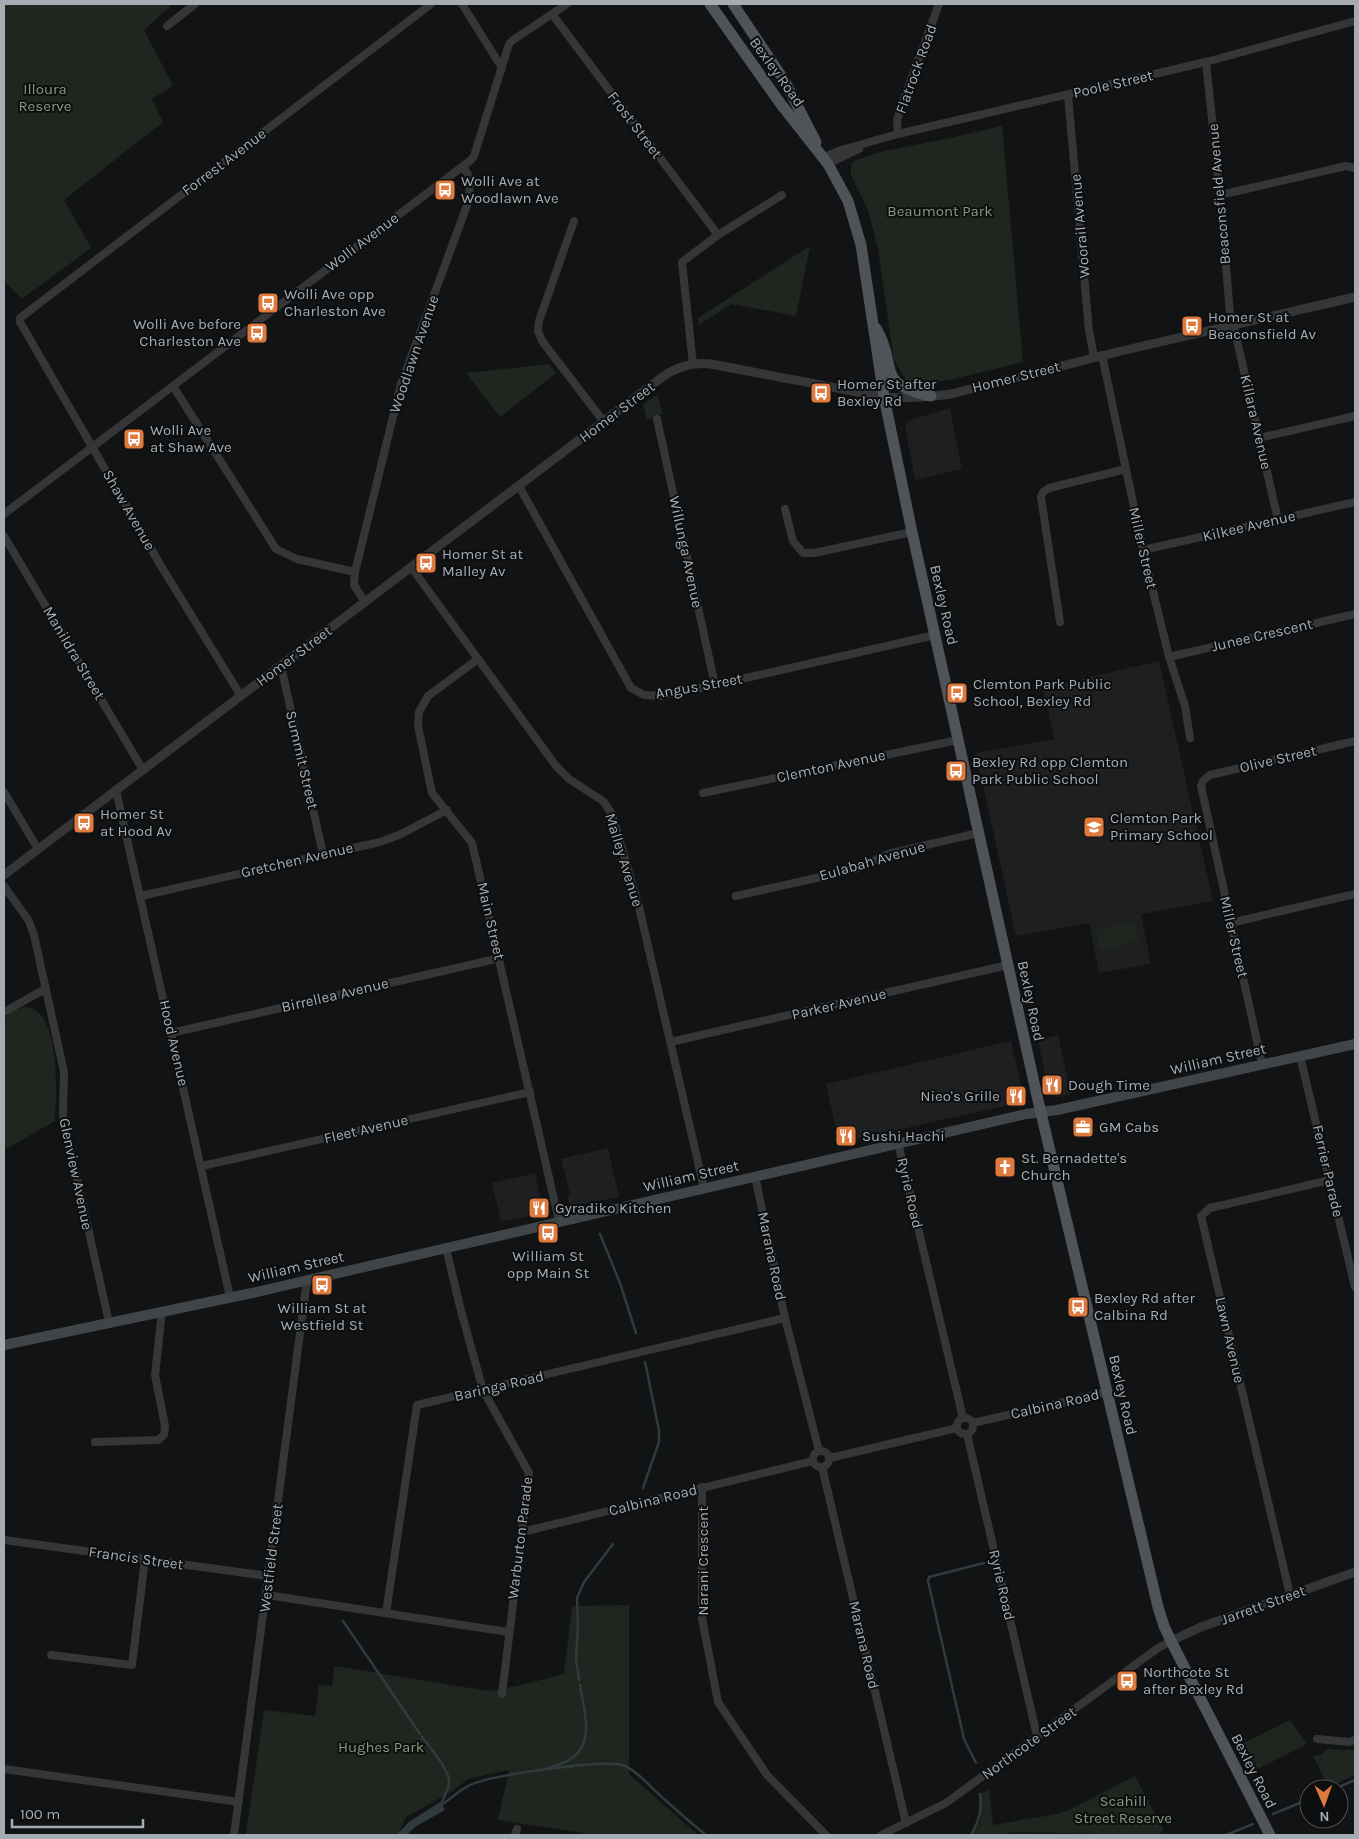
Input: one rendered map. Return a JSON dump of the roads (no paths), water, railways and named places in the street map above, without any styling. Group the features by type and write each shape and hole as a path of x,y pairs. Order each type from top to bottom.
{"main road":[{"name":"Bexley Road","path":"710,4 780,102 824,159"},
{"name":"Bexley Road","path":"733,4 784,80 812,131 824,159 848,201 856,223 884,397 912,532 1041,1112 1158,1606 1171,1641 1270,1835"},
{"path":"872,322 882,338 889,370 894,380 907,390 931,396"},
{"name":"William Street","path":"4,1345 44,1338 109,1322 307,1280 898,1143 1355,1044"},
{"path":"4,1352 35,1345 44,1338"}],"street":[{"path":"167,26 195,4"},
{"name":"Forrest Avenue","path":"20,322 20,318 431,4"},
{"path":"462,4 502,68"},
{"name":"Wolli Avenue","path":"4,511 92,447 463,167 474,156 507,49 513,40 567,4"},
{"name":"Flatrock Road","path":"898,134 897,121 900,110 939,4"},
{"name":"Frost Street","path":"552,14 718,235"},
{"name":"Poole Street","path":"824,159 842,150 898,134 1206,62 1355,21"},
{"name":"Beaconsfield Avenue","path":"1206,62 1230,314 1233,325"},
{"name":"Woorail Avenue","path":"1068,95 1089,331 1098,356"},
{"path":"1220,195 1346,166 1355,168"},
{"name":"Woodlawn Avenue","path":"365,602 354,585 355,572 400,384 469,200 470,178 463,167"},
{"path":"693,364 682,262 718,235 782,196"},
{"path":"574,221 539,321 539,336 604,422"},
{"name":"Homer Street","path":"4,875 668,373 693,364 716,364 884,397 905,398 951,394 1098,356 1355,297"},
{"name":"Shaw Avenue","path":"20,322 207,643 241,696"},
{"name":"Killara Avenue","path":"1233,325 1278,520"},
{"name":"Miller Street","path":"1098,356 1169,656 1185,706 1190,738"},
{"path":"173,386 276,549 297,559 355,572"},
{"path":"1259,438 1355,416"},
{"name":"Willunga Avenue","path":"657,419 716,685"},
{"path":"1060,622 1041,497 1043,492 1049,488 1126,469"},
{"name":"Angus Street","path":"519,486 631,688 644,695 660,696 716,685 935,635"},
{"name":"Kilkee Avenue","path":"1143,550 1355,502"},
{"path":"785,509 793,541 803,553 814,553 912,532"},
{"name":"Manildra Street","path":"4,536 143,770"},
{"name":"Malley Avenue","path":"412,567 556,766 569,779 603,801 612,814 639,907 704,1188"},
{"name":"Junee Crescent","path":"1169,656 1355,614"},
{"name":"Main Street","path":"478,659 428,696 419,712 418,726 432,792 448,810 472,844 500,958 559,1221"},
{"name":"Summit Street","path":"281,666 323,854"},
{"name":"Clemton Avenue","path":"703,793 958,740"},
{"name":"Olive Street","path":"1203,781 1210,775 1355,741"},
{"name":"Miller Street","path":"1203,781 1202,791 1262,1064"},
{"name":"Hood Avenue","path":"116,790 230,1297"},
{"path":"4,792 38,849"},
{"name":"Gretchen Avenue","path":"141,896 390,839 448,810"},
{"name":"Eulabah Avenue","path":"736,896 856,869 888,854 978,833"},
{"name":"Glenview Avenue","path":"4,886 29,921 36,942 64,1072 63,1116 109,1322"},
{"path":"1230,923 1355,894"},
{"name":"Birrellea Avenue","path":"171,1033 500,958"},
{"name":"Parker Avenue","path":"670,1042 1008,965"},
{"path":"4,1012 45,989"},
{"name":"Ferrier Parade","path":"1300,1056 1355,1287"},
{"name":"Fleet Avenue","path":"202,1166 530,1092"},
{"name":"Ryrie Road","path":"898,1143 963,1418"},
{"name":"Marana Road","path":"755,1176 785,1318 819,1451"},
{"name":"Lawn Avenue","path":"1290,1596 1201,1216 1210,1208 1330,1180"},
{"name":"Warburton Parade","path":"446,1248 483,1390 529,1473 508,1632 502,1694"},
{"name":"Westfield Street","path":"234,1835 307,1280"},
{"path":"95,1442 158,1440 164,1434 165,1426 155,1375 162,1311"},
{"name":"Baringa Road","path":"386,1613 417,1405 785,1318"},
{"name":"Calbina Road","path":"973,1423 1107,1392"},
{"path":"963,1418 968,1418 973,1423 972,1430 967,1434 961,1433 957,1428 957,1423 963,1418"},
{"path":"830,1458 957,1428"},
{"name":"Ryrie Road","path":"967,1434 1037,1736"},
{"path":"819,1451 825,1452 830,1458 828,1463 822,1467 818,1467 813,1461 814,1456 819,1451"},
{"name":"Calbina Road","path":"522,1532 813,1461"},
{"name":"Marana Road","path":"822,1467 906,1823"},
{"name":"Narani Crescent","path":"702,1487 702,1618 718,1702 767,1775 826,1835"},
{"name":"Francis Street","path":"4,1540 268,1576"},
{"path":"51,1655 132,1666 145,1560"},
{"name":"Jarrett Street","path":"1171,1641 1201,1627 1355,1572"},
{"path":"267,1595 508,1632"},
{"name":"Northcote Street","path":"881,1835 946,1803 1158,1648 1171,1641"},
{"path":"1317,1740 1349,1742 1355,1740"},
{"path":"4,1769 239,1802"}],"waterway":[{"path":"600,1234 620,1283 636,1333"},
{"path":"643,1488 659,1442 659,1430 645,1362"},
{"path":"579,1680 576,1659 577,1598 584,1582 613,1544"},
{"path":"976,1763 964,1739 928,1581 929,1577 984,1563"},
{"path":"343,1621 420,1734"},
{"path":"547,1768 569,1760 583,1745 586,1726 580,1685"},
{"path":"422,1737 446,1771 448,1777 448,1787 441,1804"},
{"path":"440,1806 466,1787 487,1780 551,1768 614,1764 625,1766 635,1772 706,1835"},
{"path":"1349,1783 1355,1780"},
{"path":"971,1835 979,1816 981,1806 980,1794"},
{"path":"1273,1814 1299,1803"},
{"path":"1226,1835 1253,1824"},
{"path":"1014,1835 1032,1835"}],"place":[{"name":"Wolli Ave at Woodlawn Ave","path":"445,190"},
{"name":"Wolli Ave opp Charleston Ave","path":"268,303"},
{"name":"Homer St at Beaconsfield Av","path":"1192,326"},
{"name":"Wolli Ave before Charleston Ave","path":"257,333"},
{"name":"Homer St after Bexley Rd","path":"821,393"},
{"name":"Wolli Ave at Shaw Ave","path":"134,439"},
{"name":"Homer St at Malley Av","path":"426,563"},
{"name":"Clemton Park Public School, Bexley Rd","path":"957,693"},
{"name":"Bexley Rd opp Clemton Park Public School","path":"956,771"},
{"name":"Homer St at Hood Av","path":"84,823"},
{"name":"Clemton Park Primary School","path":"1094,827"},
{"name":"Dough Time","path":"1052,1085"},
{"name":"Nieo's Grille","path":"1016,1096"},
{"name":"GM Cabs","path":"1083,1127"},
{"name":"Sushi Hachi","path":"846,1136"},
{"name":"St. Bernadette's Church","path":"1005,1167"},
{"name":"Gyradiko Kitchen","path":"539,1208"},
{"name":"William St opp Main St","path":"548,1233"},
{"name":"William St at Westfield St","path":"322,1285"},
{"name":"Bexley Rd after Calbina Rd","path":"1078,1307"},
{"name":"Northcote St after Bexley Rd","path":"1127,1681"}],"park label":[{"name":"Illoura Reserve","path":"45,98"},
{"name":"Beaumont Park","path":"940,211"},
{"name":"Hughes Park","path":"381,1747"},
{"name":"Scahill Street Reserve","path":"1123,1810"}]}
